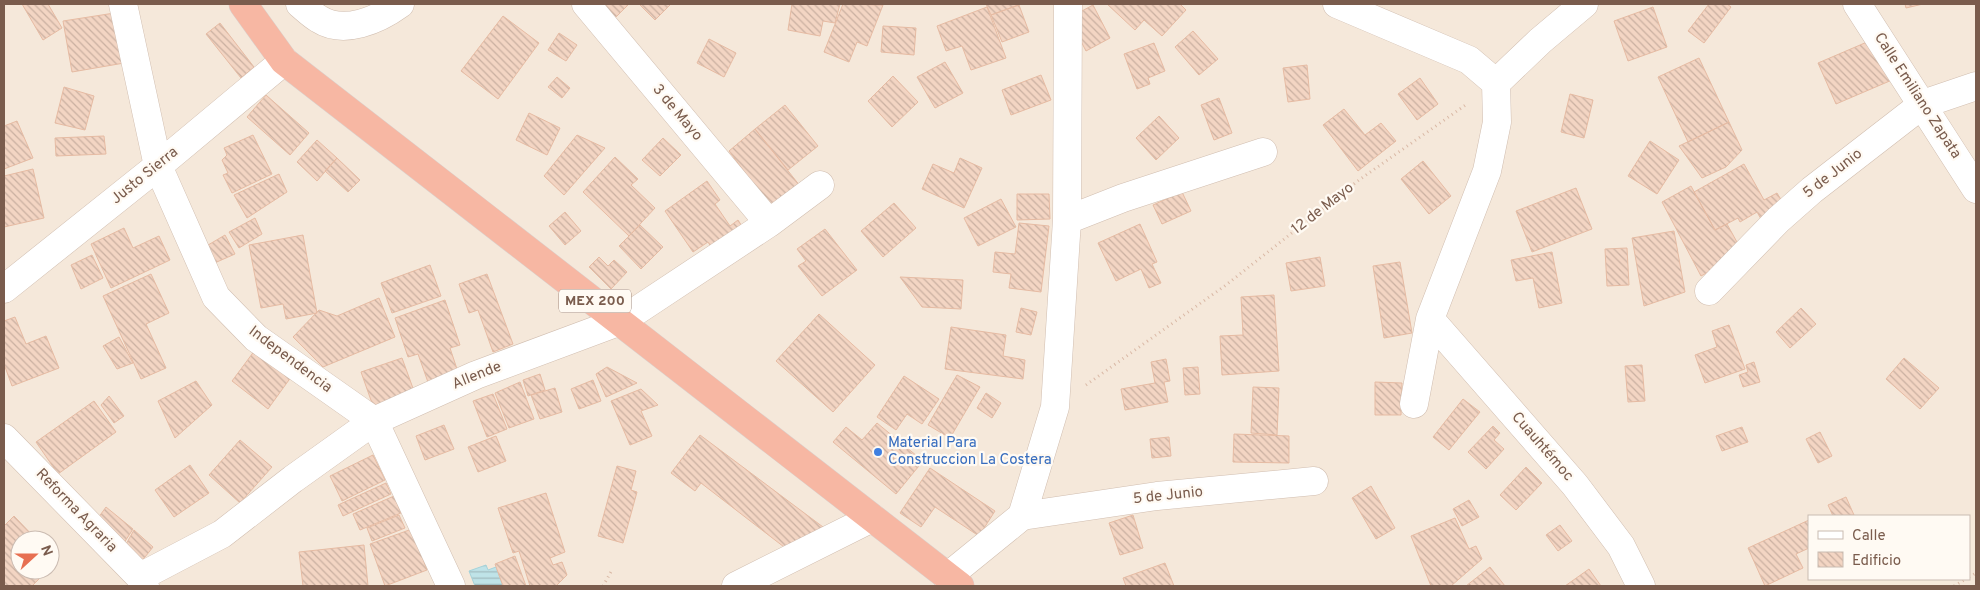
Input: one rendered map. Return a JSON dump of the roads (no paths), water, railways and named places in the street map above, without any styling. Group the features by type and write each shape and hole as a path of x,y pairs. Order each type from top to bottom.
{"highway":[{"name":"MEX 200","path":"242,4 284,61 954,581"}],"street":[{"name":"Independencia","path":"123,4 158,166 216,297 256,338 374,421 451,586"},
{"path":"300,4 320,20 346,27 370,20 400,4"},
{"name":"3 de Mayo","path":"586,4 770,223"},
{"path":"954,581 1022,516 1055,407 1067,220 1068,4"},
{"path":"1337,4 1469,60 1496,83"},
{"path":"1414,404 1430,318 1487,171 1497,122 1496,83 1540,40 1584,4"},
{"name":"Calle Emiliano Zapata","path":"1857,4 1976,189"},
{"name":"Justo Sierra","path":"4,288 158,166 284,61"},
{"name":"5 de Junio","path":"1709,291 1778,220 1812,190 1923,104 1976,86"},
{"path":"1067,220 1123,198 1263,152"},
{"name":"Allende","path":"142,582 222,534 293,478 374,421 476,375 621,321 770,223 820,185"},
{"name":"Cuauhtémoc","path":"1430,318 1575,485 1621,546 1641,586"},
{"name":"Reforma Agraria","path":"4,438 142,582"},
{"name":"5 de Junio","path":"1022,516 1148,498 1314,481"},
{"path":"736,586 872,518"}],"water":[{"path":"486,565 488,570 496,567 503,586 475,586 469,571"}],"place":[{"name":"Material Para Construccion La Costera","path":"878,452"}]}
